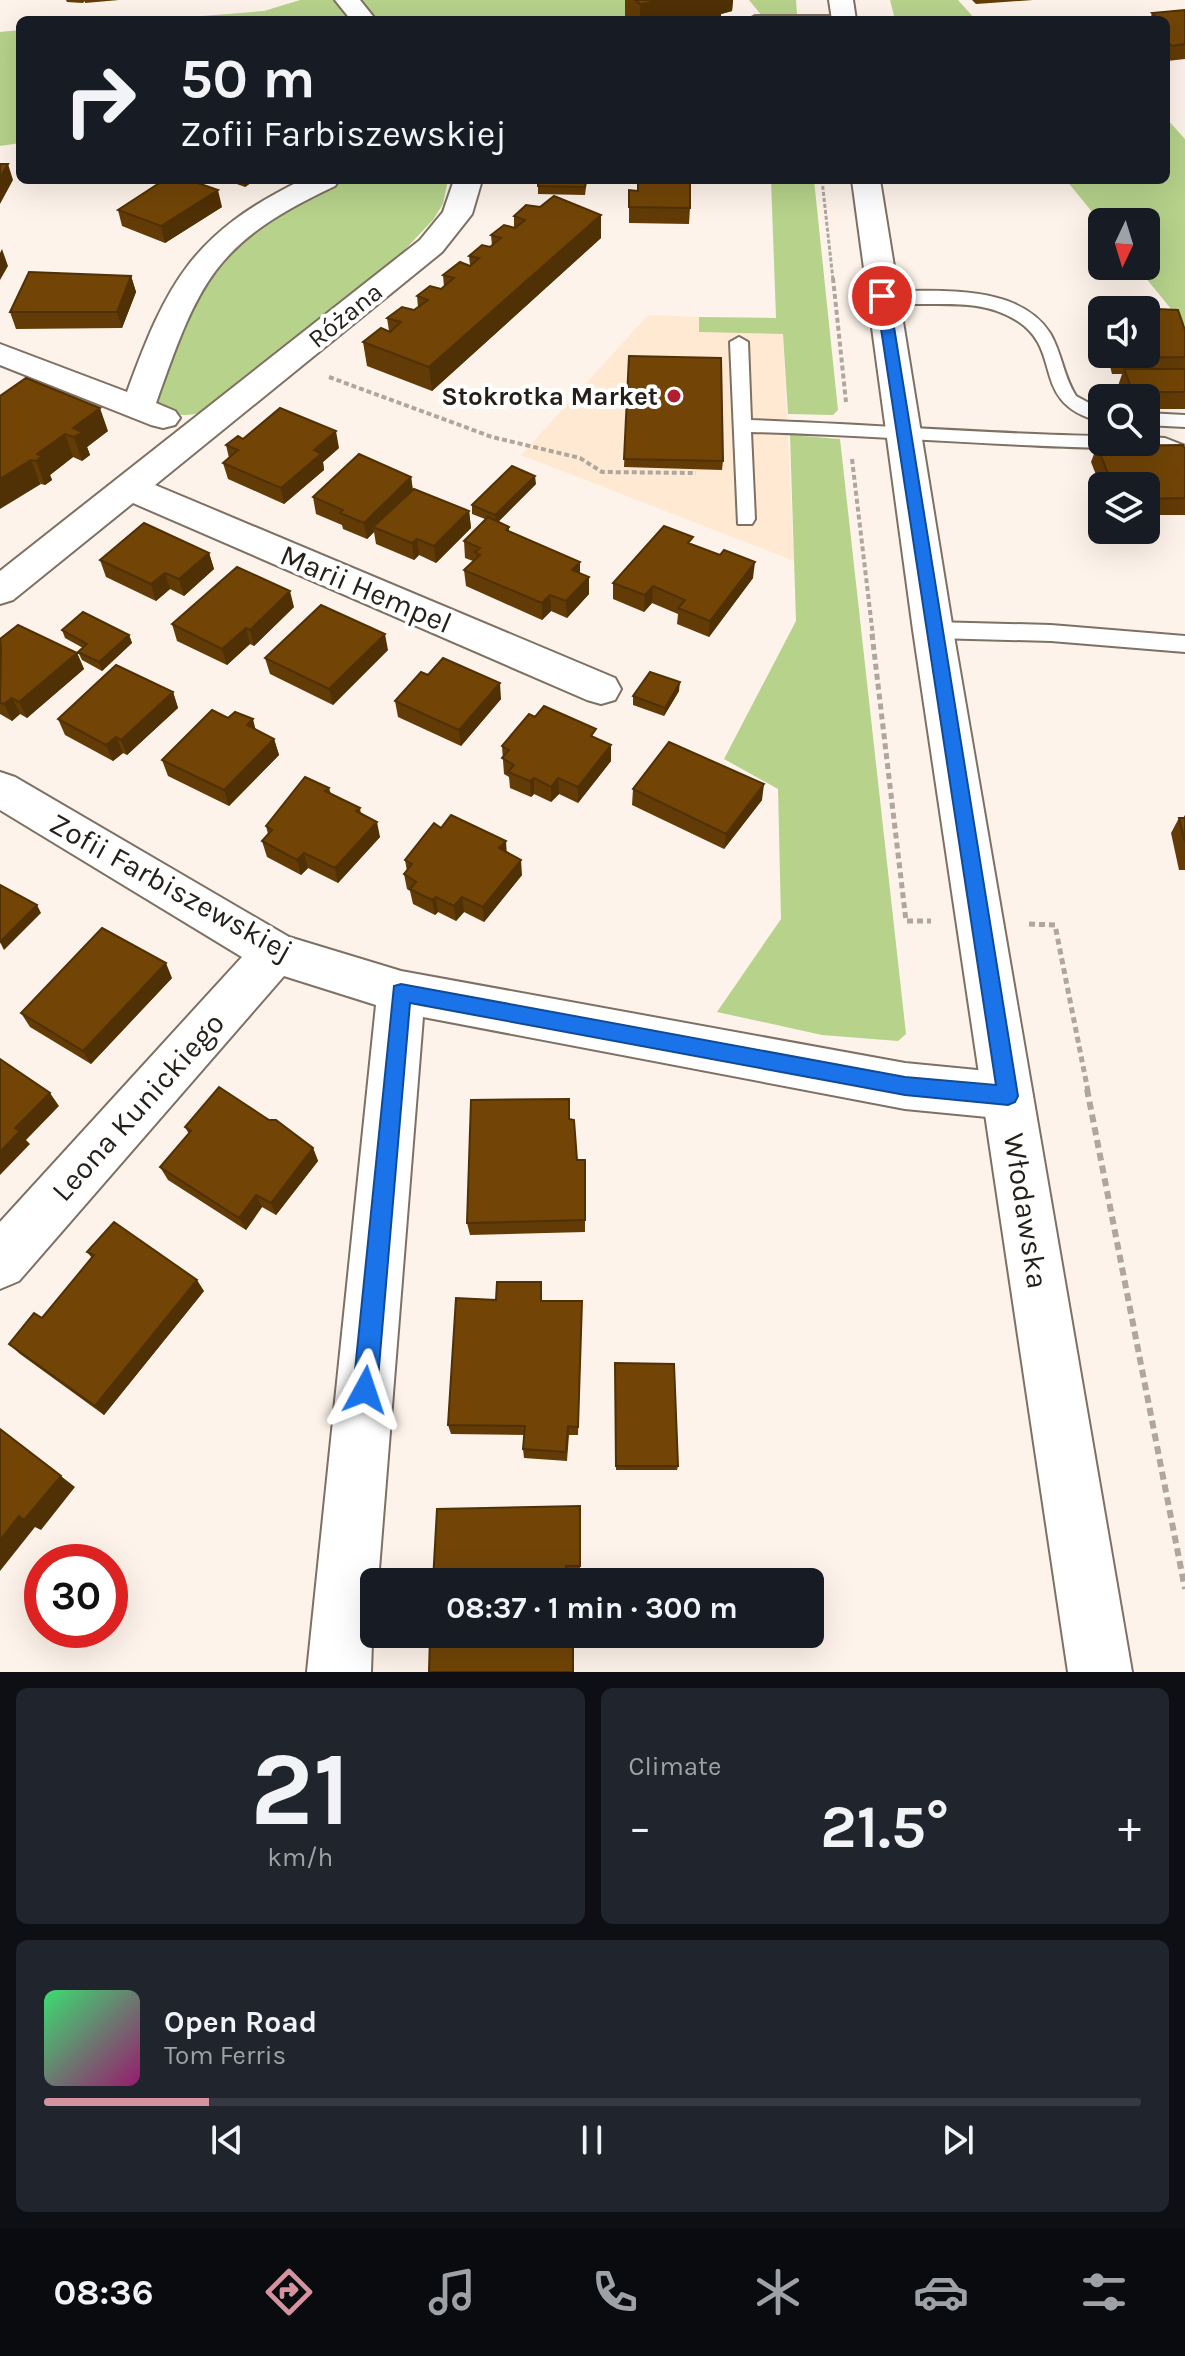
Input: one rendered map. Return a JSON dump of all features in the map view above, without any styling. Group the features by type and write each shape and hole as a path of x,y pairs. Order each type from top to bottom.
{"street":[{"path":"347,0 361,16"},
{"path":"138,407 185,289 206,258 278,205 317,184"},
{"name":"Różana","path":"0,591 431,246 457,214 467,184"},
{"name":"Włodawska","path":"867,184 933,630 1100,1672"},
{"path":"0,354 138,407 198,434"},
{"name":"Marii Hempel","path":"131,489 601,689"},
{"name":"Zofii Farbiszewskiej","path":"0,789 275,953 401,992 905,1086 1008,1096"},
{"name":"Leona Kunickiego","path":"0,1262 275,953"},
{"path":"339,1672 401,992"}],"lane":[{"path":"882,296 997,303 1028,319 1052,349 1065,400 1080,412 1088,413"},
{"path":"739,342 745,519"},
{"path":"1160,420 1185,421"},
{"path":"743,426 849,429 963,439 1088,442"},
{"path":"1160,444 1185,453"},
{"path":"933,630 1051,633 1185,644"}],"path":[{"path":"822,184 906,921 1055,925 1185,1589"},
{"path":"323,375 492,437 580,458 602,472 696,473"}],"shaded area":[{"path":"648,315 699,317 700,332 783,334 794,561 521,455"}],"green space":[{"path":"300,0 701,0 626,16 202,16 264,11"},
{"path":"749,0 796,0 797,14 762,16"},
{"path":"890,0 958,0 972,16 894,16"},
{"path":"16,30 16,144 0,146 0,32"},
{"path":"1170,122 1185,139 1185,326 1147,280 1160,280 1160,208 1089,208 1069,184 1170,184"},
{"path":"331,184 447,184 443,204 433,220 396,259 199,413 179,415 167,411 154,396 180,326 203,283 254,230"},
{"path":"771,184 814,184 838,410 833,415 788,414 783,334 699,332 699,317 776,318"},
{"path":"790,435 840,439 906,1034 898,1041 822,1035 717,1012 781,919 778,789 724,759 796,621"}],"building":[{"path":"635,0 664,0 640,4"},
{"path":"1185,10 1185,44 1172,46 1170,16 1155,16 1152,13"},
{"path":"0,164 8,164 0,178"},
{"path":"158,184 201,184 218,190 161,226 118,210"},
{"path":"538,184 585,184 585,187"},
{"path":"638,184 690,184 690,208 629,207 629,190 638,191"},
{"path":"554,196 601,215 429,367 363,342 381,328 390,332 401,322 387,318 402,307 414,310 428,300 417,296 430,286 441,289 454,278 443,275 460,262 470,266 479,258 469,256 482,245 490,247 501,238 491,235 504,225 515,228 525,220 514,216 526,205 540,207"},
{"path":"29,272 131,276 117,312 10,312"},
{"path":"1160,309 1178,310 1185,330 1185,357 1160,357"},
{"name":"Stokrotka Market","path":"629,356 721,358 723,461 624,459"},
{"path":"1124,369 1185,369 1185,392 1160,392 1160,384 1130,384"},
{"path":"26,378 100,408 73,428 82,432 74,437 65,434 37,454 42,456 36,461 31,460 0,479 0,396"},
{"path":"280,408 336,431 314,450 321,454 281,488 223,463 238,450 226,445 238,436 243,439"},
{"path":"1160,445 1183,445 1185,449 1185,498 1160,499 1160,472 1107,472 1101,456 1160,456"},
{"path":"359,454 411,477 364,523 313,497"},
{"path":"512,466 535,476 495,515 472,505"},
{"path":"414,489 469,511 434,546 417,539 412,543 373,527"},
{"path":"488,517 509,527 506,530 580,562 572,570 589,577 566,601 550,595 542,603 464,570 480,555 475,552 480,548 464,541"},
{"path":"144,523 209,553 179,579 165,573 151,584 100,560"},
{"path":"664,526 693,537 688,543 720,555 724,550 755,562 710,621 678,608 685,600 653,586 645,595 613,583"},
{"path":"237,567 290,591 250,630 246,628 222,649 172,624"},
{"path":"321,605 385,634 329,689 265,658"},
{"path":"83,612 129,635 99,662 78,652 87,644 62,630"},
{"path":"18,625 77,653 19,702 12,698 4,704 0,703 0,639"},
{"path":"443,658 500,683 459,730 395,701 421,672 428,675"},
{"path":"116,665 173,692 121,740 116,737 106,745 58,719"},
{"path":"650,672 680,682 665,708 633,696"},
{"path":"544,706 596,729 591,736 611,745 578,787 558,778 551,787 534,778 530,781 508,772 514,765 502,758 509,750 502,746 529,714 535,717"},
{"path":"212,710 228,718 235,712 253,719 247,725 274,739 224,790 162,760"},
{"path":"669,742 764,784 726,834 633,789"},
{"path":"305,777 329,788 325,791 360,808 356,811 377,822 335,868 304,853 297,860 262,841 272,830 266,826"},
{"path":"451,815 506,841 499,848 521,860 483,907 462,897 454,906 436,897 432,900 410,889 416,882 404,874 412,864 405,860 434,823 441,828"},
{"path":"1179,818 1185,818 1185,842"},
{"path":"0,885 37,905 0,942"},
{"path":"102,928 166,963 83,1051 21,1013"},
{"path":"0,1059 50,1093 15,1128 20,1131 0,1152"},
{"path":"219,1087 269,1120 276,1120 313,1148 271,1203 256,1195 239,1218 160,1167 191,1131 185,1127"},
{"path":"569,1099 569,1119 574,1120 577,1160 585,1160 585,1220 467,1223 471,1100"},
{"path":"114,1222 197,1280 95,1406 9,1344 34,1313 42,1318 94,1255 87,1252"},
{"path":"497,1282 541,1282 541,1301 582,1301 578,1427 568,1426 566,1452 523,1449 525,1426 448,1425 456,1298 496,1300"},
{"path":"615,1363 674,1364 678,1466 616,1466"},
{"path":"0,1429 61,1476 24,1520 19,1516 0,1540"},
{"path":"580,1506 580,1566 434,1568 437,1509"},
{"path":"430,1648 573,1648 573,1672 429,1672"}],"place":[{"name":"Stokrotka Market","path":"674,396"}],"route":[{"path":"365,1390 401,992 905,1086 1008,1096 882,296"}]}
